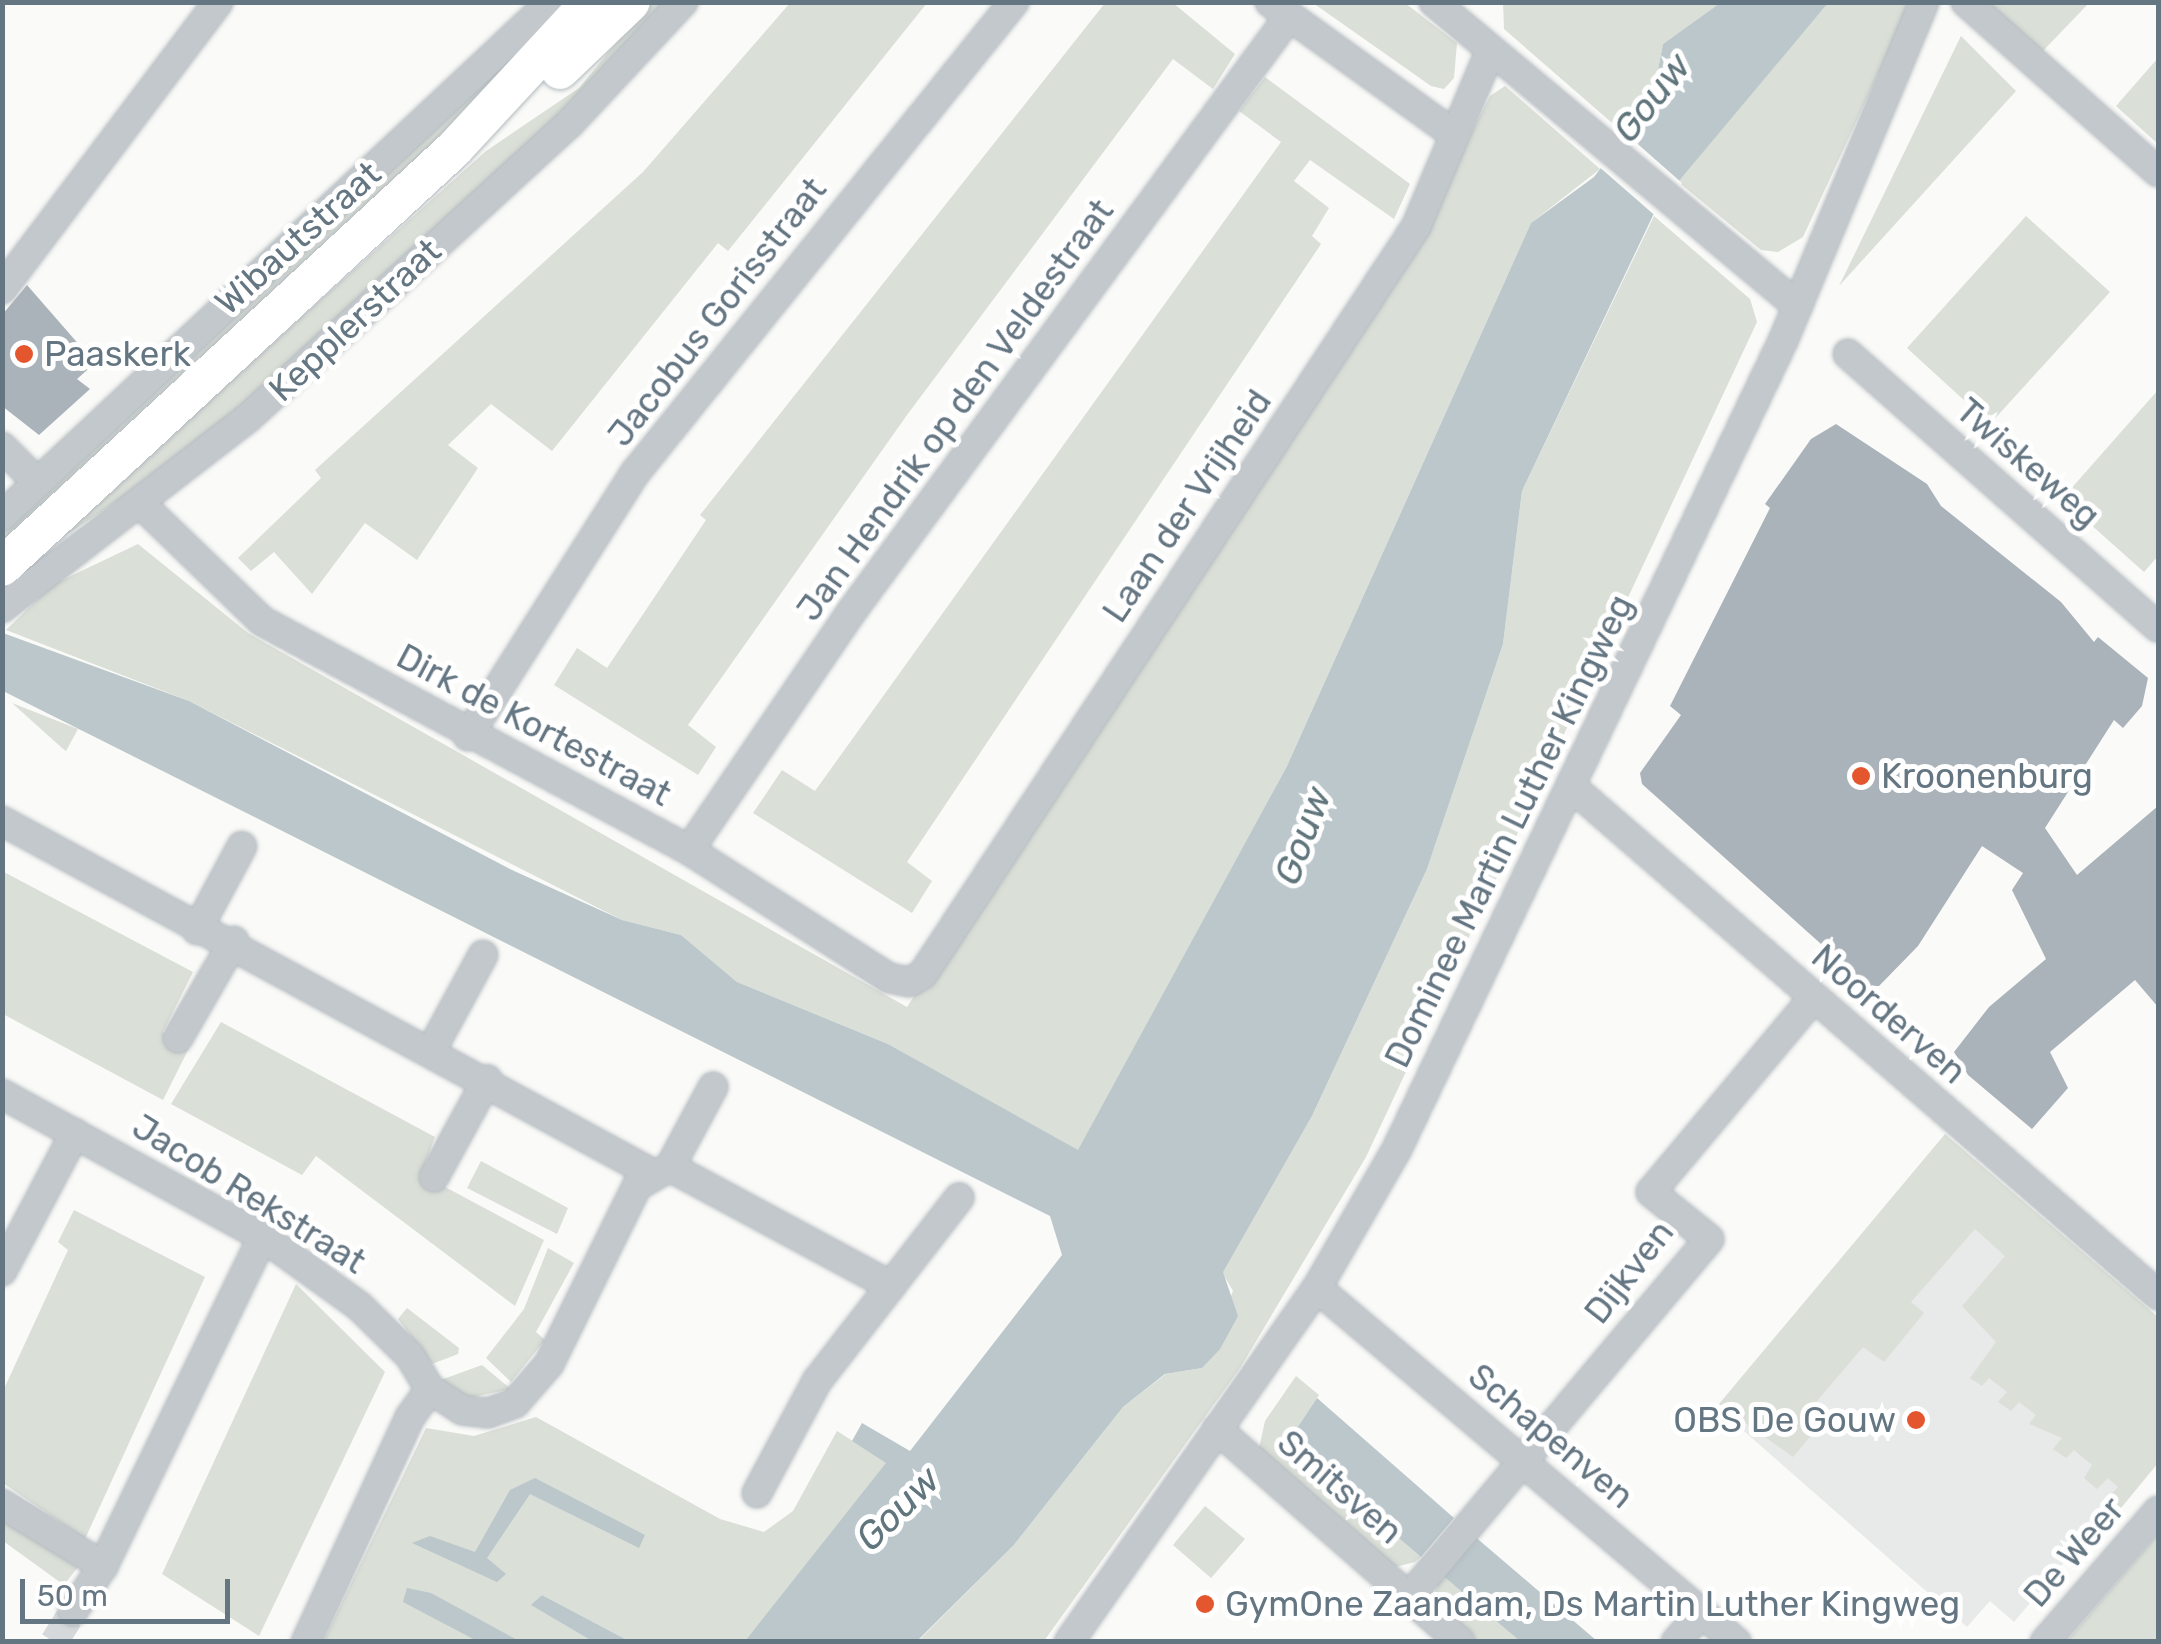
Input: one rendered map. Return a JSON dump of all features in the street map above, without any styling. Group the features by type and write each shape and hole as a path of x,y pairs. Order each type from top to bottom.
{"main road":[{"path":"483,122 590,2"},
{"path":"483,122 551,78 631,2"},
{"name":"Kepplerstraat","path":"2,567 483,122"}],"street":[{"path":"2,289 218,2"},
{"name":"Wibautstraat","path":"2,516 35,480 550,2"},
{"name":"Kepplerstraat","path":"2,608 143,506 570,123 683,2"},
{"name":"Jacobus Gorisstraat","path":"468,736 635,472 1014,2"},
{"path":"1434,2 1470,13 1490,52 1798,306"},
{"name":"Dominee Martin Luther Kingweg","path":"1069,1642 1317,1288 1406,1132 1573,788 1798,306 1924,2"},
{"path":"1966,2 2158,172"},
{"path":"1279,10 1454,134"},
{"name":"Jan Hendrik op den Veldestraat","path":"689,850 852,611 1279,10"},
{"name":"Laan der Vrijheid","path":"910,982 923,974 1400,253 1444,171 1454,134 1490,52"},
{"name":"Twiskeweg","path":"1848,354 2158,628"},
{"path":"2,447 35,480"},
{"name":"Dirk de Kortestraat","path":"143,506 262,621 468,736 689,850 889,978 910,982"},
{"name":"Noorderven","path":"1573,788 2158,1295"},
{"path":"2,820 198,930 234,942 487,1080 891,1286"},
{"path":"198,930 242,846"},
{"path":"178,1038 234,942"},
{"path":"432,1049 483,955"},
{"name":"Dijkven","path":"1524,1462 1708,1240 1652,1192 1813,998"},
{"path":"434,1177 487,1080"},
{"path":"306,1642 410,1417 430,1390 462,1410 488,1413 515,1402 549,1364 638,1186 662,1171 713,1088"},
{"name":"Jacob Rekstraat","path":"2,1094 263,1238 359,1306 410,1356 430,1390"},
{"path":"2,1271 75,1133"},
{"path":"756,1493 817,1382 959,1198"},
{"path":"73,1611 104,1566 263,1238"},
{"name":"Schapenven","path":"1317,1288 1736,1642"},
{"name":"Smitsven","path":"1217,1429 1460,1642"},
{"path":"1409,1597 1524,1462"},
{"path":"2,1504 104,1566"},
{"name":"De Weer","path":"2045,1642 2158,1512"},
{"path":"1676,1642 1702,1612"}],"shaded area":[{"path":"1503,2 1720,3 1663,44 1652,100 1626,135 1504,29"},
{"path":"649,3 669,3 574,103 280,371 180,459 38,554 486,151 579,88"},
{"path":"790,3 927,3 728,251 718,243 552,451 491,404 448,445 478,468 417,560 365,523 312,594 274,552 251,571 238,558 321,478 315,470 643,172"},
{"path":"1105,3 1173,3 1235,54 1213,89 1173,59 907,415 688,725 716,747 698,775 554,685 577,648 607,668 706,520 700,515"},
{"path":"1313,3 1405,3 1457,43 1454,78 1444,89 1431,86"},
{"path":"1828,3 1911,3 1803,237 1778,252 1761,250 1677,181"},
{"path":"1974,3 2089,3 2039,55"},
{"path":"553,19 562,29 3,543 2,533 41,492"},
{"path":"1961,36 2016,91 1839,286"},
{"path":"2158,58 2158,144 2116,106"},
{"path":"1265,77 1410,184 1394,219 1310,160 1294,181 1329,208 1312,236 1321,244 907,862 932,881 912,913 753,813 782,770 815,791 1281,142 1239,111"},
{"path":"1505,86 1600,169 1531,223 1287,766 1078,1151 888,1044 737,982 681,935 622,920 189,701 6,630 52,585 138,544 248,633 907,1007 1439,197 1490,96"},
{"path":"1654,216 1750,299 1757,322 1366,1157 1240,1368 1044,1641 917,1642 1013,1546 1123,1407 1166,1374 1202,1368 1233,1291 1222,1272 1312,1116 1427,869 1503,644 1522,491"},
{"path":"2026,216 2110,292 1990,424 1907,348"},
{"path":"2158,390 2158,556 2144,572 2062,499"},
{"path":"12,703 78,729 66,751 62,748"},
{"path":"2,871 193,972 163,1032 189,1048 163,1100 3,1014"},
{"path":"221,1022 435,1137 421,1174 544,1240 515,1306 316,1156 302,1175 171,1104"},
{"path":"1945,1134 2158,1317 2158,1463 2121,1508 2108,1497 2118,1487 2108,1478 2097,1489 2084,1478 2092,1465 2074,1450 2066,1458 2053,1449 2062,1438 2029,1424 2036,1415 2019,1402 2011,1411 1998,1402 2007,1392 1989,1378 1982,1386 1970,1378 1996,1342 1962,1306 2005,1256 1975,1229 1911,1302 1924,1313 1884,1362 1863,1347 1806,1414 1819,1426 1793,1457 1719,1404"},
{"path":"481,1161 568,1208 557,1234 467,1188"},
{"path":"74,1210 205,1277 85,1539 3,1483 3,1391 68,1250 58,1242"},
{"name":"OBS De Gouw","path":"1982,1215 2155,1454 2014,1622 1990,1601 1967,1627 1728,1417 1858,1265"},
{"path":"548,1248 574,1263 536,1332 545,1340 511,1382 486,1358 524,1309"},
{"path":"296,1284 385,1372 259,1636 162,1574"},
{"path":"407,1308 459,1348 458,1354 432,1364 398,1319"},
{"path":"482,1365 511,1389 469,1398 438,1381"},
{"path":"1296,1376 1319,1395 1287,1443 1421,1557 1415,1562 1395,1567 1258,1453 1265,1421"},
{"path":"536,1417 720,1519 764,1532 793,1511 837,1431 887,1463 745,1641 629,1641 542,1595 532,1605 592,1641 323,1642 426,1428 474,1436"},
{"path":"1205,1506 1245,1539 1211,1578 1173,1545"},
{"path":"3,1516 78,1567 64,1585 3,1541"},
{"path":"2158,1534 2158,1641 2067,1641"},
{"path":"1441,1574 1522,1641 1473,1641 1432,1602"}],"water":[{"name":"Gouw","path":"1720,3 1828,3 1657,207 1522,491 1503,644 1427,869 1312,1116 1223,1272 1238,1316 1220,1349 1202,1368 1165,1374 1123,1407 1013,1546 917,1641 745,1641 886,1463 852,1441 862,1423 910,1451 1062,1255 1050,1216 3,691 3,633 189,701 512,870 622,920 681,935 737,982 888,1044 1078,1150 1287,766 1531,223 1594,177 1652,100 1663,44"},
{"path":"1317,1398 1454,1518 1421,1557 1287,1443"},
{"path":"535,1478 645,1535 639,1548 530,1494 487,1558 506,1574 497,1582 412,1543 430,1536 475,1552 510,1490"},
{"path":"1473,1535 1597,1641 1520,1641 1441,1574"},
{"path":"407,1588 431,1593 519,1641 477,1641 403,1602"},
{"path":"542,1595 629,1641 592,1641 531,1605"}],"pier":[{"path":"1623,131 1682,183 1659,219 1597,165"}],"building":[{"name":"Paaskerk","path":"27,285 95,363 77,379 90,389 39,435 2,406 2,315"},
{"name":"Kroonenburg","path":"1836,424 1927,484 1941,506 2061,602 2094,642 2098,637 2148,678 2142,706 2123,728 2114,720 2045,828 2077,875 2158,806 2158,1007 2135,980 2050,1052 2068,1088 2032,1129 1968,1075 1954,1052 1989,1007 2046,959 2012,890 2023,873 1982,846 1918,946 1879,986 1868,986 1642,784 1640,773 1681,715 1670,706 1770,508 1765,504 1811,439"}],"tunnel":[{"path":"54,1642 73,1611"}],"place":[{"name":"Paaskerk","path":"24,354"},
{"name":"Kroonenburg","path":"1861,776"},
{"name":"OBS De Gouw","path":"1916,1420"},
{"name":"GymOne Zaandam, Ds Martin Luther Kingweg","path":"1205,1604"}]}
